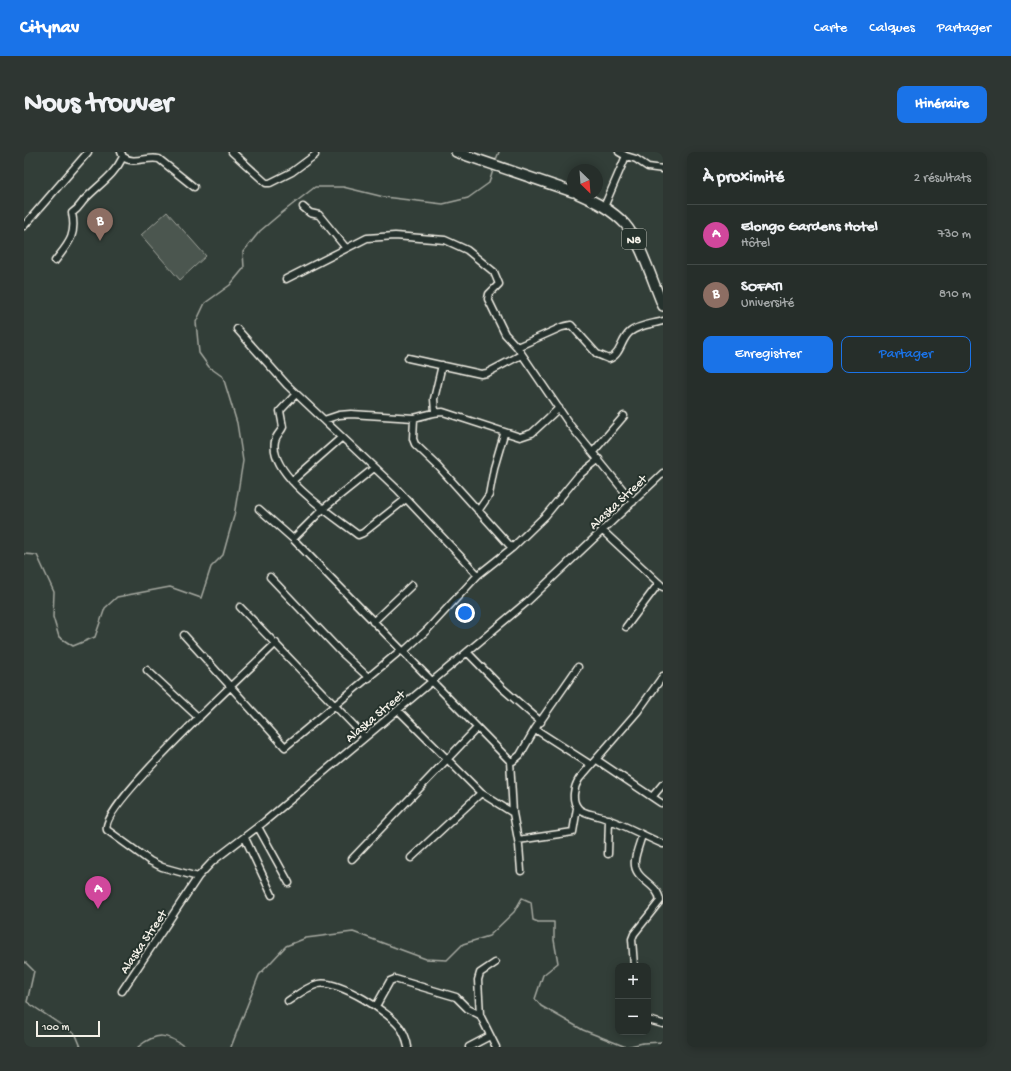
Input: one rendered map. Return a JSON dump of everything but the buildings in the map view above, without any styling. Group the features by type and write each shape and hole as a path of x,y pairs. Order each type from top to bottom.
{"highway":[{"path":"456,152 469,155 567,190"},
{"path":"522,174 530,173 567,186"},
{"name":"N8","path":"593,200 605,205"},
{"name":"N8","path":"597,200 605,205 631,232 656,285 663,306"},
{"name":"N8","path":"656,285 663,296"}],"street":[{"path":"24,226 88,152"},
{"path":"232,152 266,183 270,183 292,172 315,153"},
{"path":"619,152 636,159 648,167 663,169"},
{"path":"55,261 72,240 74,222 72,213 81,207 85,198 100,186 119,166 122,155 131,161 154,158 159,159 194,187"},
{"path":"605,205 626,156"},
{"path":"304,207 310,213 319,215 346,248"},
{"path":"286,279 367,238 395,236 445,240 467,250 494,272 498,279 499,284 489,294 488,299 502,330 516,347 559,408 633,502"},
{"path":"516,347 567,325 571,325 597,354 609,359 615,356 628,333 633,330 663,321"},
{"path":"237,329 296,394 406,499 478,575"},
{"path":"408,358 481,374 488,373 521,355"},
{"path":"435,412 434,399 442,365"},
{"path":"296,394 280,411 283,428 275,440 278,461 292,481 304,493 358,535 406,499"},
{"path":"324,420 339,415 351,414 414,418 426,416 435,412 451,414 504,434 520,437 526,436 535,430 559,408"},
{"path":"593,452 624,416"},
{"path":"414,418 413,439 415,444 439,467 512,548"},
{"path":"478,511 489,495 494,468 504,434"},
{"path":"292,481 342,437"},
{"path":"184,635 230,688 285,747 427,630 478,575 512,548 546,515 578,476 599,459"},
{"path":"293,539 324,508 374,468"},
{"name":"Alaska Street","path":"122,991 198,877 213,861 258,827 528,601 663,473"},
{"path":"259,509 293,539 510,762 513,814 518,840 521,872"},
{"path":"602,530 661,585 626,627"},
{"path":"270,577 341,652 369,678"},
{"path":"373,622 412,585"},
{"path":"240,606 365,737"},
{"path":"198,877 174,872 150,861 113,835 106,826 117,805 132,786 198,718 276,643"},
{"path":"467,652 502,688 541,722"},
{"path":"510,762 520,755 535,729 578,667"},
{"path":"147,670 198,718"},
{"path":"518,840 573,832 577,808 574,798 574,789 579,779 638,711 663,676"},
{"path":"398,710 446,761 481,793 513,814"},
{"path":"352,859 478,728"},
{"path":"535,729 591,765"},
{"path":"597,760 661,803"},
{"path":"652,797 663,784"},
{"path":"411,858 481,793"},
{"path":"577,808 609,819 642,836 663,844"},
{"path":"608,854 609,819"},
{"path":"258,827 289,883"},
{"path":"634,963 632,939 634,934 660,901 657,891 641,877 635,866 635,860 642,836"},
{"path":"244,838 272,895"},
{"path":"495,963 478,976 480,1015 496,1047"},
{"path":"376,1006 390,981 395,979 456,997 468,1009 480,1015"},
{"path":"288,1001 308,988 324,983 361,996 376,1006 402,1028 408,1047"},
{"path":"651,1021 663,1024"},
{"path":"469,1047 490,1036"}],"shaded area":[{"path":"167,212 206,256 180,280 141,235"}],"waterway":[{"path":"495,162 499,152"},
{"path":"24,554 37,555 54,592 53,617 59,637 73,646 95,637 105,608 117,597 170,587 201,598 211,567 223,555 234,516 243,461 237,423 223,377 209,367 199,353 196,322 205,303 230,285 244,268 243,252 260,231 315,187 343,187 384,197 443,204 468,198 489,183 494,167"},
{"path":"231,1047 259,975 286,946 306,938 353,932 426,959 447,960 463,944 489,936 514,912 522,898 531,902 533,920 538,922 554,922 554,940 558,963 543,975 535,999 541,1006 583,1030 626,1047 643,1043 663,1042"},
{"path":"24,961 34,971 27,1002 76,1035 81,1047"},
{"path":"138,1047 151,1039 162,1036 172,1039 185,1047"}],"place":[{"name":"SOFATI","path":"100,241"},
{"name":"Elongo Gardens Hotel","path":"98,909"}]}
